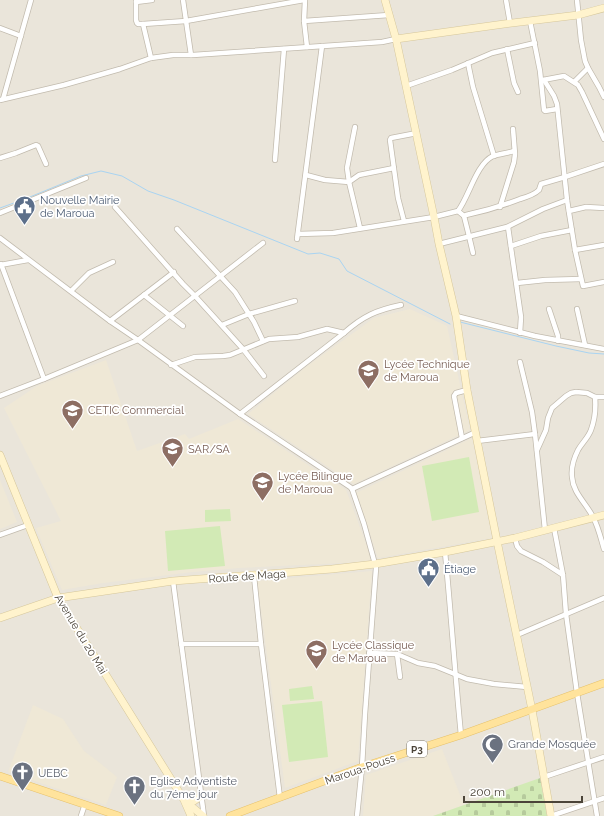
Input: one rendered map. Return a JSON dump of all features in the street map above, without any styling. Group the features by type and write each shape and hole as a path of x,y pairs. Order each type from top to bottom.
{"main road":[{"path":"384,0 396,39 439,244 456,316 467,390 532,710 551,816"},
{"path":"396,39 578,15 604,8"},
{"name":"Avenue du 20 Mai","path":"0,455 58,598 186,802"},
{"name":"Route de Maga","path":"0,618 58,598 173,581 254,576 376,564 515,538 604,515"},
{"name":"Maroua-Pouss","path":"230,816 362,767 461,735 604,683"},
{"path":"0,776 120,816"},
{"path":"186,802 194,801 201,796"},
{"path":"186,802 191,816"},
{"path":"186,802 203,816"}],"street":[{"path":"31,0 2,97 64,85 120,69 151,58 173,55 382,42 396,39"},
{"path":"152,0 136,1 136,20 138,24 186,21 304,0 304,21 307,47"},
{"path":"184,0 191,55"},
{"path":"506,0 510,23"},
{"path":"577,0 581,40 585,61 604,97"},
{"path":"304,21 389,15"},
{"path":"530,21 543,80 544,110 557,109"},
{"path":"143,24 151,58"},
{"path":"0,28 21,36"},
{"path":"406,86 452,70 492,53 534,43"},
{"path":"322,46 298,237 434,217 458,211 475,176 485,162 494,156 514,151"},
{"path":"275,160 284,49"},
{"path":"507,49 514,83 518,92"},
{"path":"468,63 473,87 494,156"},
{"path":"574,82 588,68"},
{"path":"543,80 564,76 574,82 580,88 604,139"},
{"path":"543,80 554,96 557,109 567,200 575,250 583,286 604,282"},
{"path":"355,127 347,168 360,228"},
{"path":"500,207 514,162 513,129"},
{"path":"404,221 398,198 390,139 416,133"},
{"path":"0,158 36,145 38,146 46,164"},
{"path":"464,216 500,207 532,194 539,190 541,184 604,164"},
{"path":"306,175 325,180 349,182 359,175 394,168"},
{"path":"0,213 86,178"},
{"path":"439,244 508,227 543,209 567,200"},
{"path":"115,207 183,284 222,325 264,376"},
{"path":"569,210 586,207 604,208"},
{"path":"458,211 464,216 473,253"},
{"path":"508,227 521,317 520,333"},
{"path":"177,229 235,292 250,314 263,341"},
{"path":"511,246 541,236 572,230"},
{"path":"0,238 171,365 240,414 352,489 376,564 362,767 357,816"},
{"path":"0,396 138,340 264,243"},
{"path":"575,250 604,245"},
{"path":"28,260 0,264 44,379"},
{"path":"70,291 89,273 113,262"},
{"path":"110,321 174,272"},
{"path":"517,283 545,280 581,279"},
{"path":"144,295 183,326"},
{"path":"222,325 250,314 295,301"},
{"path":"240,414 355,323 385,308 401,305"},
{"path":"549,309 558,336 558,341"},
{"path":"577,309 585,345"},
{"path":"456,316 484,322 520,333 604,349"},
{"path":"171,365 198,357 227,356 263,341 275,338 304,336 328,329 344,333"},
{"path":"520,362 532,412 546,530"},
{"path":"462,438 454,396 456,393 467,390"},
{"path":"537,450 546,430 548,418 552,408 566,396 571,393 582,392 595,397 604,397"},
{"path":"595,397 595,416 591,430 576,454 572,472 574,488 593,518 604,549"},
{"path":"352,489 476,432"},
{"path":"478,441 535,434"},
{"path":"0,535 28,525"},
{"path":"554,528 563,576 566,614 576,693 589,762 597,816"},
{"path":"515,538 517,546 521,551 543,562 563,576"},
{"path":"445,552 461,735"},
{"path":"254,576 280,798"},
{"path":"173,581 203,816"},
{"path":"517,636 604,598"},
{"path":"180,644 261,644"},
{"path":"369,653 397,654 418,663 433,666 467,679 492,684 527,687"},
{"path":"397,654 400,677"},
{"path":"544,777 604,757"},
{"path":"551,816 604,798"},
{"path":"82,816 85,804"}],"shaded area":[{"path":"0,0 604,0 604,816 0,816"},
{"name":"Lycée Technique de Maroua","path":"410,309 447,326 470,430 354,484 248,414 306,367 374,318"},
{"path":"106,360 137,451 185,434 189,439 238,419 346,490 372,560 363,562 239,568 193,572 103,583 62,590 36,528 61,521 4,408 37,386"},
{"path":"472,438 492,538 378,558 356,493"},
{"path":"0,480 17,522 0,529"},
{"name":"Lycée Classique de Maroua","path":"372,571 358,761 285,788 257,581"},
{"path":"33,705 63,719 84,751 117,777 106,805 8,772"},
{"path":"442,749 464,805 433,816 363,816 366,775"}],"green space":[{"path":"469,457 479,512 432,521 422,466"},
{"path":"230,509 231,521 205,522 205,510"},
{"path":"220,526 225,566 168,571 165,531"},
{"path":"312,686 314,699 290,701 289,689"},
{"path":"322,701 328,757 289,762 282,705"},
{"path":"540,778 547,816 433,816"}],"waterway":[{"path":"0,208 81,176 101,171 122,176 148,191 308,254 320,253 339,259 347,271 450,324"},
{"path":"460,322 556,346 589,353 604,354"}],"place":[{"name":"Nouvelle Mairie de Maroua","path":"24,226"},
{"name":"Lycée Technique de Maroua","path":"369,390"},
{"name":"CETIC Commercial","path":"73,430"},
{"name":"SAR/SA","path":"173,468"},
{"name":"Lycée Bilingue de Maroua","path":"262,502"},
{"name":"Étiage","path":"428,588"},
{"name":"Lycée Classique de Maroua","path":"317,670"},
{"name":"Grande Mosquée","path":"492,764"},
{"name":"UEBC","path":"22,792"},
{"name":"Eglise Adventiste du 7éme jour","path":"134,806"}]}
